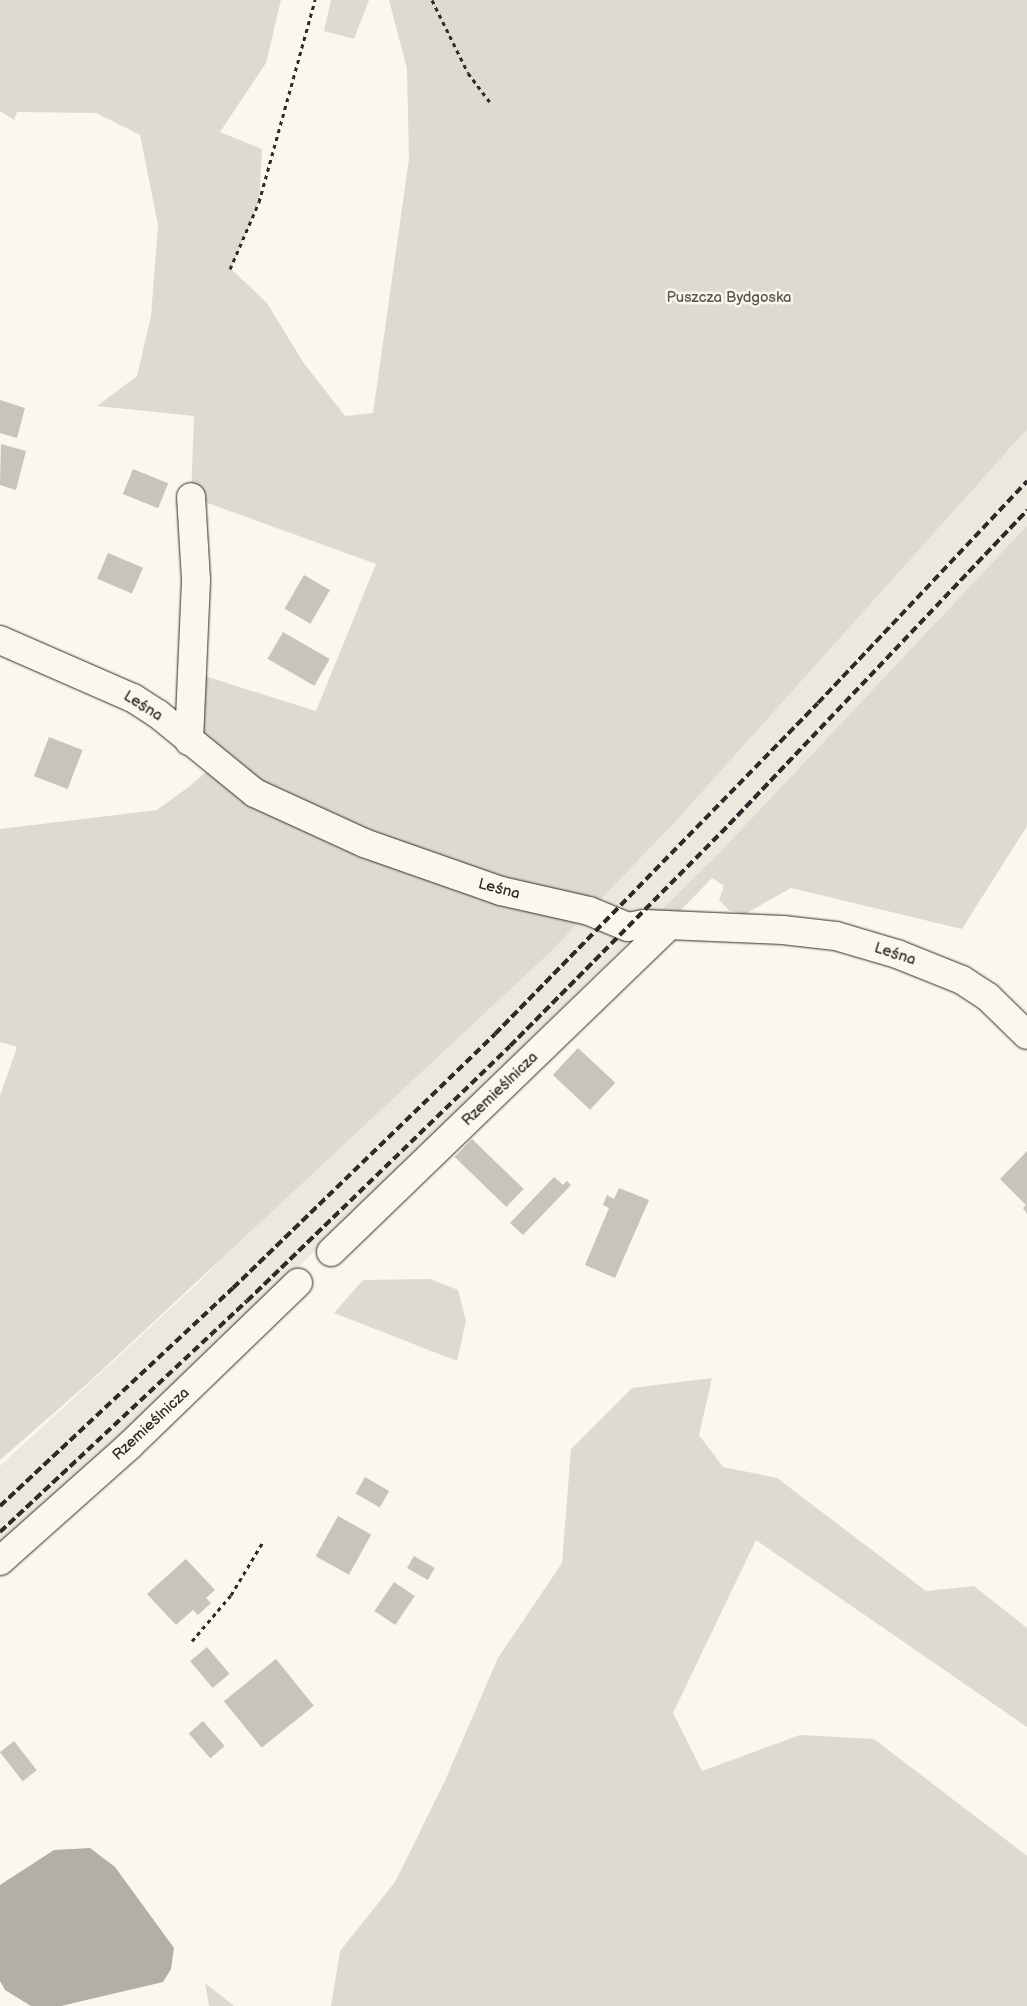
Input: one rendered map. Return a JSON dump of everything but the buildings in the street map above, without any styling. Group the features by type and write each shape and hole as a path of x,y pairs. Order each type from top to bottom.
{"street":[{"path":"189,741 196,580 191,496"},
{"name":"Leśna","path":"0,640 133,698 158,714 255,793 382,850 501,891 589,911 628,926 668,926 836,936 897,954 962,980 988,997 1027,1035"},
{"name":"Rzemieślnicza","path":"331,1252 668,926"},
{"name":"Rzemieślnicza","path":"0,1561 129,1446 298,1283"}],"path":[{"path":"230,269 259,202 316,0"},
{"path":"432,0 468,73 490,102"},
{"path":"192,1641 231,1595 264,1540"}],"shaded area":[{"path":"1027,362 1027,594 723,849 76,1486 0,1553 0,1466 196,1285 414,1058"},
{"path":"90,1848 115,1867 174,1948 171,1969 163,1982 61,2006 31,2006 5,1990 0,1981 0,1885 54,1850"}],"green space":[{"name":"Puszcza Bydgoska","path":"0,0 281,0 266,63 220,132 262,149 259,202 231,269 267,303 303,362 345,416 373,413 409,159 407,69 389,0 1027,0 1027,429 673,824 549,953 87,1384 0,1460 0,1096 17,1047 0,1042 0,829 157,810 190,786 215,764 189,741 192,672 316,711 376,564 191,497 194,416 97,406 137,376 151,316 158,225 140,135 96,113 17,112 14,120 0,111"},
{"path":"331,0 369,0 354,39 324,31"},
{"path":"1027,526 1027,826 962,929 791,888 743,915 729,910 719,900 724,886 712,878 679,912 655,916 724,848"},
{"path":"430,1279 458,1290 466,1321 457,1361 334,1313 363,1280"},
{"path":"712,1378 699,1435 723,1467 777,1478 926,1591 974,1586 1027,1628 1027,1727 756,1540 673,1713 702,1771 800,1735 874,1739 1027,1856 1027,2006 331,2006 340,1951 395,1882 444,1783 498,1658 562,1563 571,1449 632,1388"},
{"path":"205,1983 234,2006 209,2006"}],"railway":[{"path":"0,1506 233,1288 495,1034 818,703 1027,481"},
{"path":"0,1532 247,1301 510,1046 721,833 1027,510"}]}
